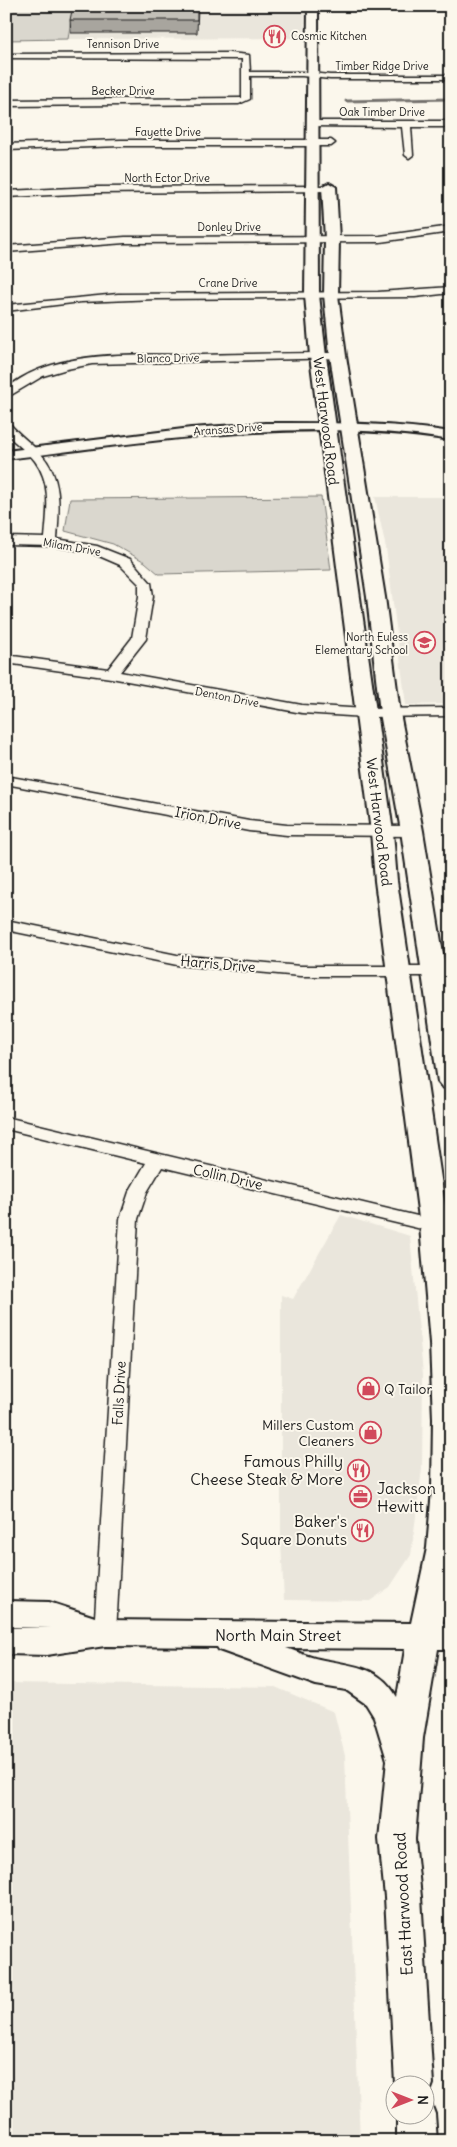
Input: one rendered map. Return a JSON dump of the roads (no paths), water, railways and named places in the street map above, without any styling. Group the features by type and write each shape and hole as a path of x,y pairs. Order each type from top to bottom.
{"main road":[{"name":"West Harwood Road","path":"313,6 318,20 314,77 312,295 318,356 399,971 442,1227 448,1464 437,1636"},
{"path":"330,119 330,157"},
{"name":"West Harwood Road","path":"330,173 331,295 338,356 379,616 390,713 412,831 451,1082"},
{"path":"352,616 379,616"},
{"name":"North Main Street","path":"6,1614 48,1614 105,1634"},
{"name":"North Main Street","path":"6,1641 47,1642 105,1634 437,1636"},
{"path":"211,1635 315,1671 354,1678 378,1694 390,1716 404,1765"},
{"name":"East Harwood Road","path":"413,2074 398,1839 406,1738 437,1636"},
{"path":"416,2124 417,2141"}],"street":[{"name":"Tennison Drive","path":"6,56 240,55 246,57 246,77"},
{"name":"Timber Ridge Drive","path":"246,77 451,77"},
{"name":"Becker Drive","path":"6,103 239,101 246,99 246,77"},
{"path":"120,90 120,102"},
{"name":"Oak Timber Drive","path":"314,124 330,119 406,124 451,124"},
{"path":"406,124 409,155"},
{"name":"Fayette Drive","path":"6,147 121,143 330,143"},
{"name":"North Ector Drive","path":"6,194 68,190 329,189"},
{"name":"Donley Drive","path":"6,249 93,241 400,237 451,230"},
{"name":"Crane Drive","path":"6,308 107,297 414,294 451,290"},
{"name":"Blanco Drive","path":"6,395 18,385 42,373 99,359 338,356"},
{"path":"6,426 38,458 51,480 54,494 51,542"},
{"name":"Aransas Drive","path":"6,455 191,432 265,427 350,426 400,428 451,436"},
{"name":"Milam Drive","path":"6,541 51,542 93,549 125,562 145,583 146,596 139,640 111,674"},
{"name":"Denton Drive","path":"6,659 111,674 275,706 364,713 451,712"},
{"name":"Irion Drive","path":"6,780 249,826 287,830 412,831"},
{"name":"Harris Drive","path":"6,925 177,960 300,971 434,971"},
{"name":"Collin Drive","path":"6,1123 442,1227"},
{"name":"Falls Drive","path":"105,1634 129,1219 138,1192 157,1160"}],"waterway":[{"path":"346,101 451,99"}],"place":[{"name":"Cosmic Kitchen","path":"275,36"},
{"name":"North Euless Elementary School","path":"424,643"},
{"name":"Q Tailor","path":"368,1389"},
{"name":"Millers Custom Cleaners","path":"370,1433"},
{"name":"Famous Philly Cheese Steak & More","path":"359,1470"},
{"name":"Jackson Hewitt","path":"361,1497"},
{"name":"Baker's Square Donuts","path":"363,1530"}]}
